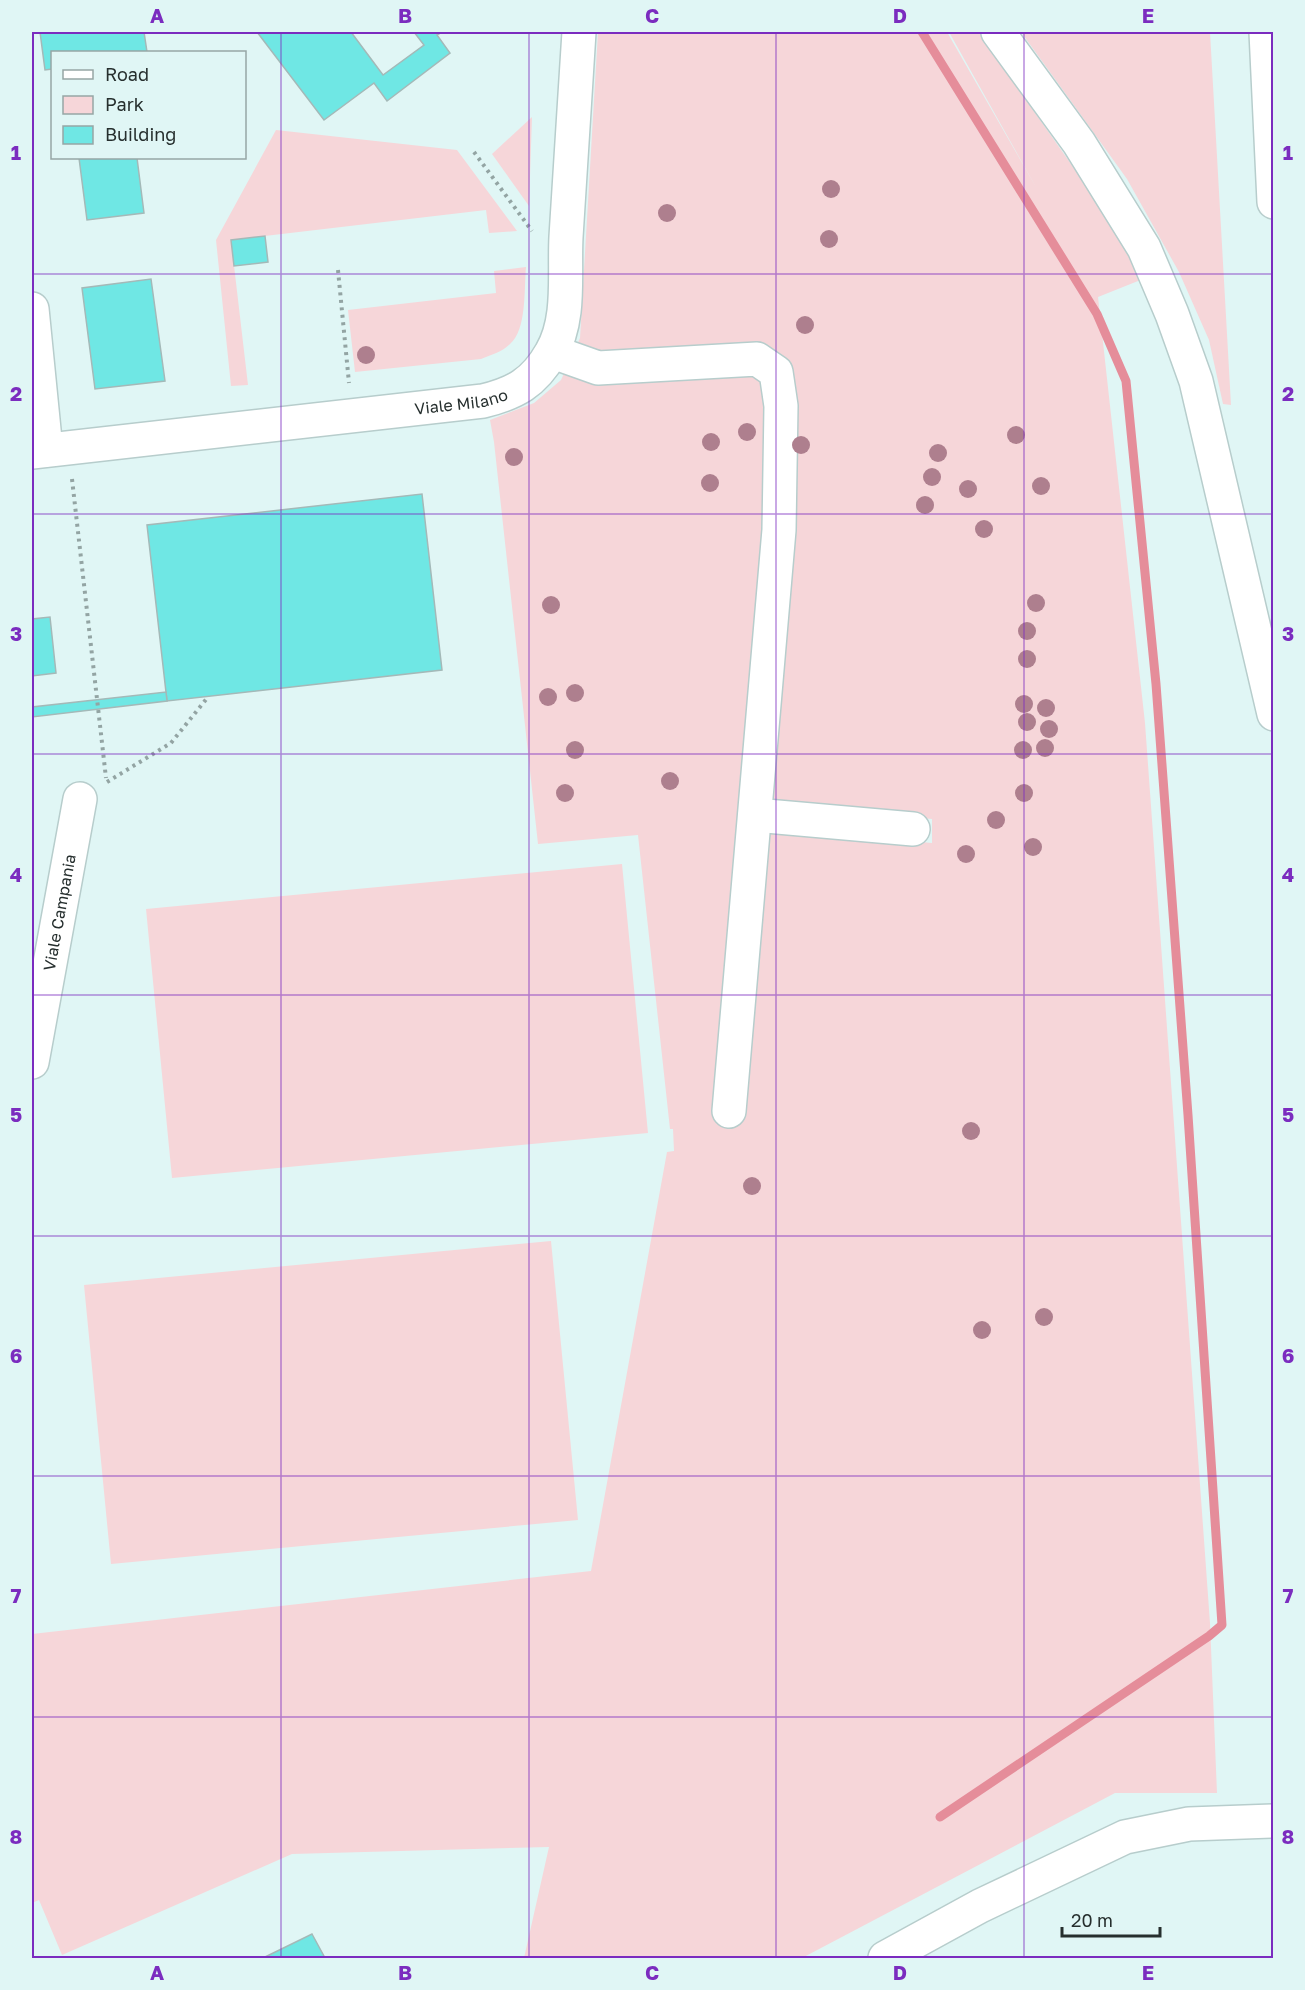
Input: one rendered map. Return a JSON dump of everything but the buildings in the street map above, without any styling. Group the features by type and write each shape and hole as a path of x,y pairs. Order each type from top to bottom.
{"main road":[{"name":"Viale Milano","path":"49,450 483,401 505,396 525,386 553,352 563,314 579,32"},
{"path":"998,32 1079,143 1144,248 1172,314 1196,381 1274,714"},
{"path":"1266,32 1274,202"},
{"path":"32,309 49,450"},
{"path":"553,352 598,368 757,359 776,372 781,406 779,530 729,1111"},
{"name":"Viale Campania","path":"32,1062 94,790"},
{"path":"754,815 913,829"},
{"path":"885,1959 980,1906 1125,1837 1189,1824 1274,1821"}],"path":[{"path":"474,152 534,234"},
{"path":"49,450 94,790 171,743 208,697"}],"green space":[{"path":"598,32 947,32 1037,189 949,32 981,32 1102,208 1143,279 1098,297 1145,723 1210,1623 1217,1793 1115,1793 802,1958 524,1958 549,1847 292,1854 62,1955 39,1900 32,1903 32,1634 591,1571 667,1152 674,1151 673,1129 670,1129 638,835 538,844 490,420 534,403 561,380 580,338","holes":["769,804 932,819 932,843 768,828"]},
{"path":"1021,32 1210,32 1231,405 1223,404 1209,340 1179,272 1127,179"},
{"path":"532,117 529,206 492,154"},
{"path":"276,130 457,150 517,231 489,233 486,210 231,240 248,385 231,386 216,240"},
{"path":"526,267 522,319 515,338 504,349 481,359 355,372 348,310 496,293 494,271"},
{"path":"622,864 648,1133 172,1178 146,909"},
{"path":"551,1241 578,1520 111,1564 84,1285"}],"waterway":[{"path":"922,32 1097,314 1126,381 1156,684 1222,1625 940,1817"}]}
